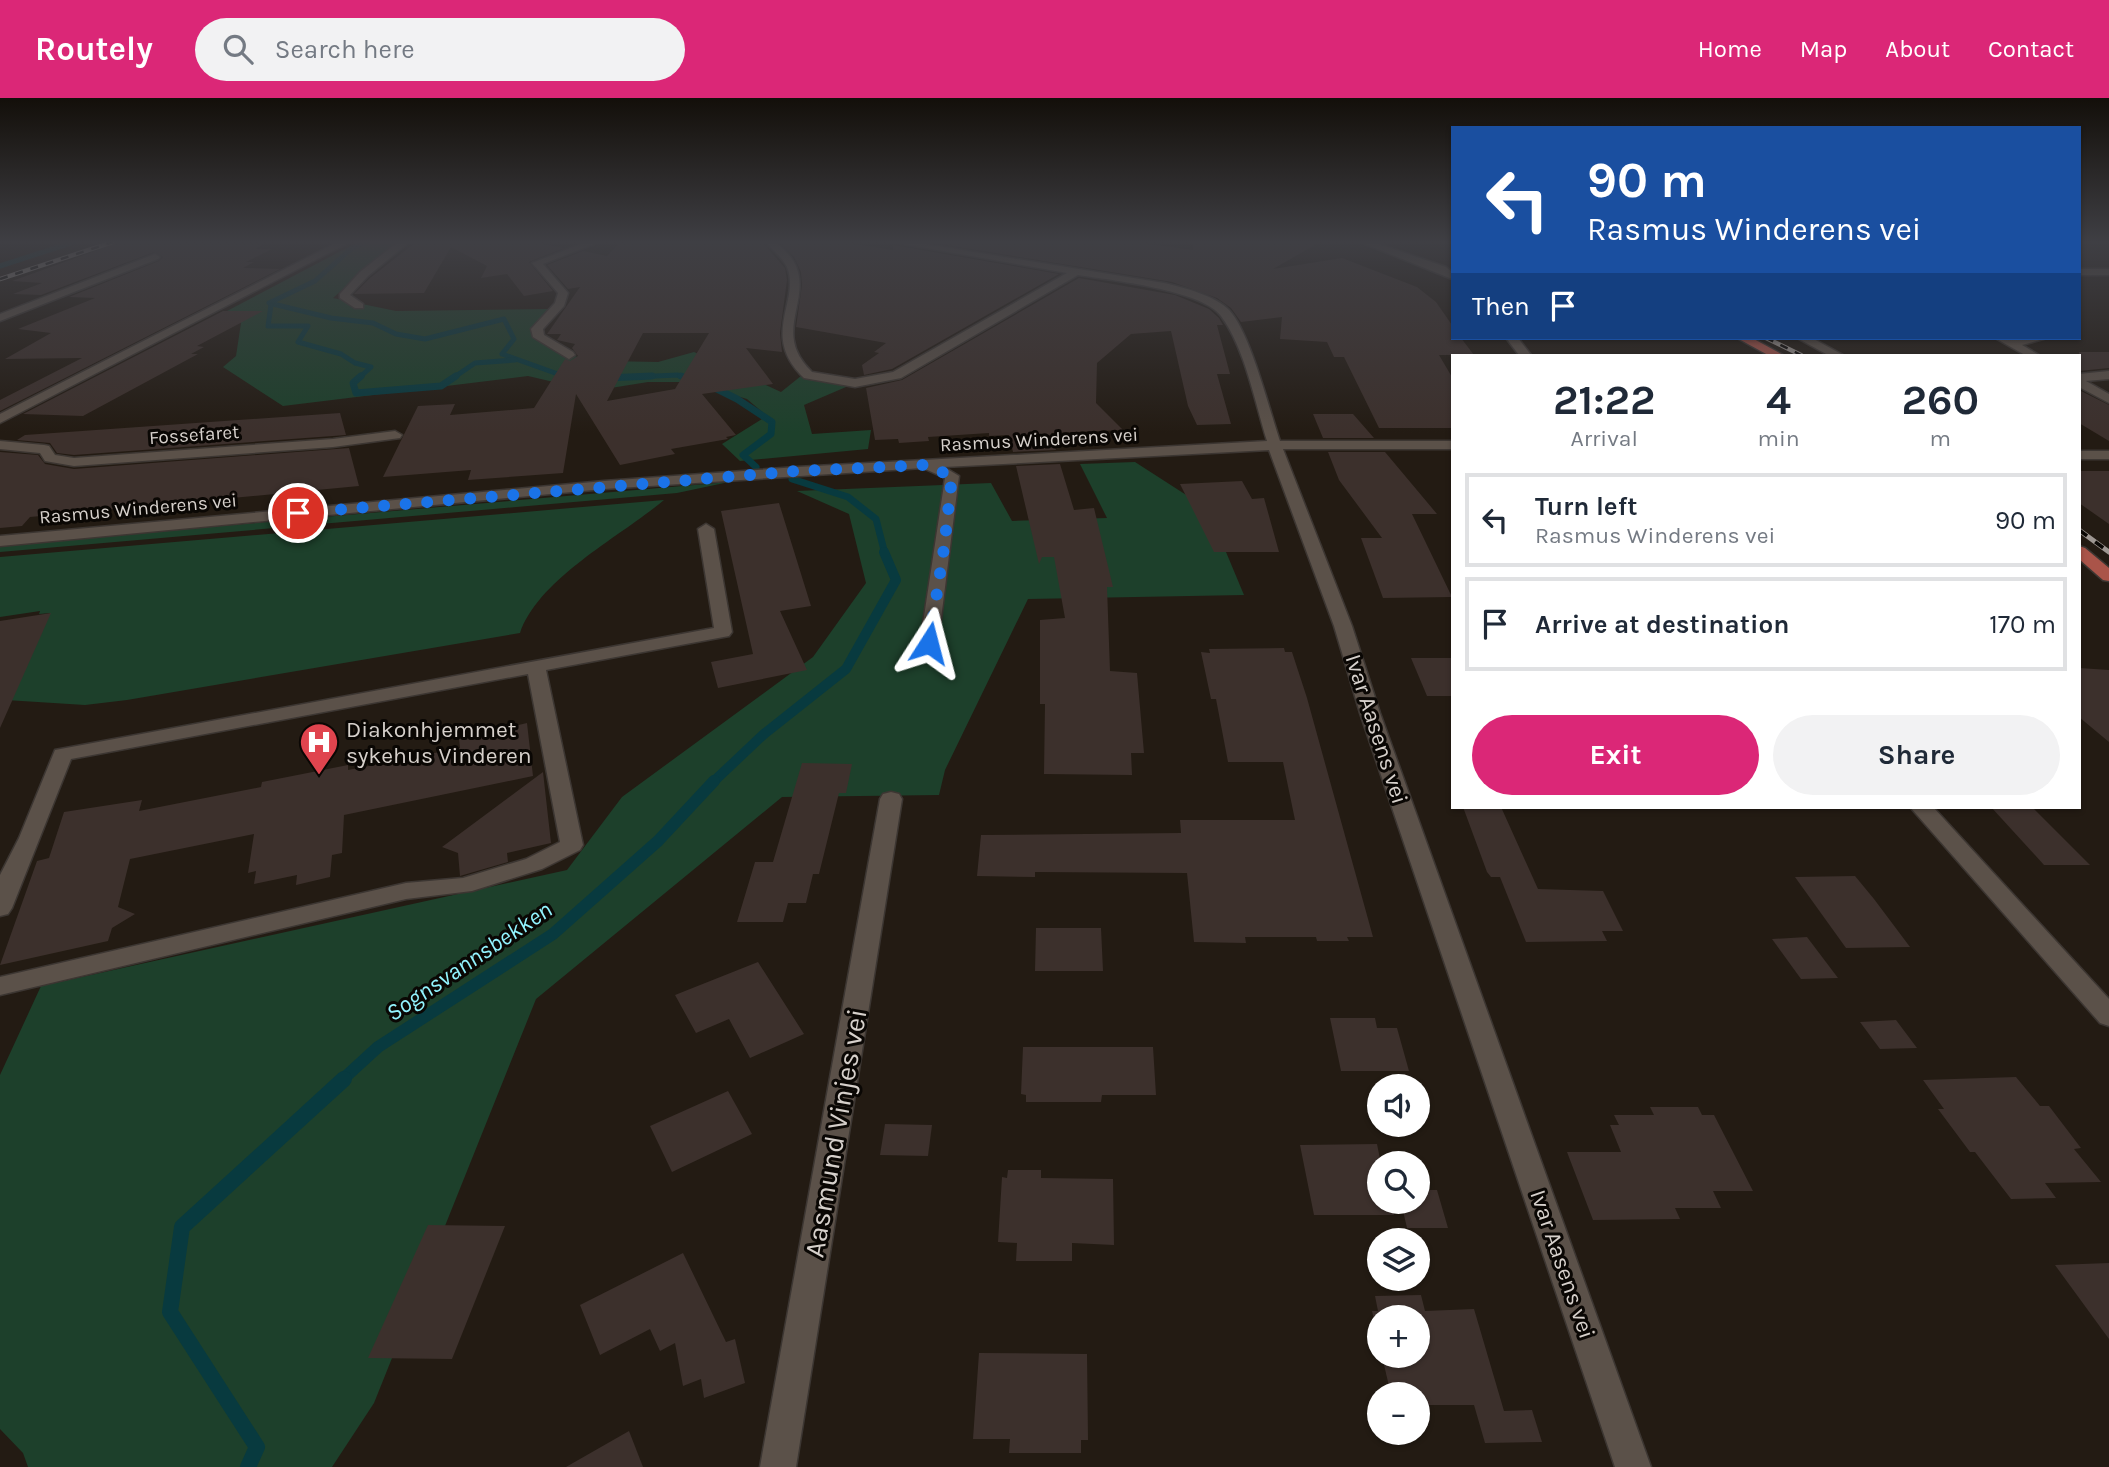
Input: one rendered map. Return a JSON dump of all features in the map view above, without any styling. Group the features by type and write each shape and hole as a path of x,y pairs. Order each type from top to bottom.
{"main road":[{"path":"1747,340 1775,354"},
{"path":"2081,553 2109,576"}],"street":[{"path":"0,318 31,306"},
{"path":"0,419 225,306"},
{"path":"558,306 537,328 539,337 569,355"},
{"path":"789,306 786,314 786,339 802,371 808,375 855,383 897,375 1017,306"},
{"name":"Ivar Aasens vei","path":"1214,306 1224,311 1242,344 1275,445 1343,626 1370,713 1633,1467"},
{"path":"1514,340 1524,354"},
{"path":"1807,340 1835,354"},
{"path":"2006,340 2031,354"},
{"path":"2081,380 2109,375"},
{"path":"2081,381 2109,398"},
{"name":"Fossefaret","path":"0,445 44,449 50,458 74,462 333,443 395,435"},
{"name":"Rasmus Winderens vei","path":"0,541 765,473 1275,445 1451,445"},
{"path":"2081,445 2109,445"},
{"path":"2081,455 2109,455"},
{"path":"925,465 952,476 929,643"},
{"path":"0,908 13,868 30,838 62,754 723,632 706,529"},
{"path":"0,986 394,894 464,887 534,864 572,845 536,666"},
{"name":"Aasmund Vinjes vei","path":"778,1467 891,799"},
{"path":"1923,809 2109,1016"}],"green space":[{"path":"237,306 371,306 396,311 548,309 540,321 543,336 566,355 606,361 658,362 694,352 781,392 801,376 853,384 804,405 812,434 871,430 868,449 740,461 722,444 767,416 747,399 689,382 648,382 592,391 528,376 283,406 223,367 236,356 241,323 208,321"},
{"path":"1135,462 1208,509 1244,595 1028,599 945,770 939,795 782,797 536,999 374,1403 332,1467 28,1467 23,1453 0,1429 0,1075 41,986 567,870 622,797 813,657 866,583 849,514 797,491 991,483 1012,521 1107,518 1080,464"},
{"path":"729,482 677,493 0,552 0,545"},
{"path":"664,500 562,577 544,594 520,633 127,700 85,705 6,700 50,613 39,614 40,611 0,617 0,557"}],"building":[{"path":"75,306 207,306 0,411 0,400 82,358 5,359 51,333 18,329"},
{"path":"567,306 784,306 780,333 782,352 746,348 773,384 702,394 736,435 726,437 728,439 671,449 675,454 620,465 576,394 563,473 468,480 471,470 383,477 418,406 455,404 450,415 534,408 565,359 570,361 578,356 572,348 575,344 557,340 561,334 547,334","holes":["643,333 709,333 675,389 607,401"]},
{"path":"799,306 1003,306 892,369 864,375 862,365 879,353 874,352 886,343 796,327"},
{"path":"1031,306 1201,306 1209,309 1223,325 1217,325 1230,374 1217,374 1231,424 1197,425 1188,406 1171,331 1131,334 1097,363 1096,403 1123,430 1051,433 1056,450 1013,452 1009,435 989,436 989,433 928,437 929,441 899,443 898,439 875,440 866,388 902,380"},
{"path":"1228,306 1439,306 1451,324 1451,340 1463,340 1473,354 1439,355 1451,375 1451,428 1379,428 1344,357 1334,357 1327,342 1280,339 1282,317 1241,322"},
{"path":"223,311 263,311 197,346 204,347 191,354 198,354 83,416 23,414"},
{"path":"2109,352 2109,368 2081,371 2079,354"},
{"path":"2081,391 2109,405 2109,441 2081,424"},
{"path":"340,413 346,435 74,455 57,453 50,443 17,440 25,435"},
{"path":"1313,414 1353,414 1374,438 1323,438"},
{"path":"349,448 359,486 30,517 22,526 0,528 0,452 38,455 45,464 74,469"},
{"path":"1328,452 1385,452 1437,514 1412,514 1451,597 1383,598 1361,538 1382,538 1339,480"},
{"path":"1060,464 1074,510 1094,508 1113,587 1107,587 1110,671 1137,673 1144,753 1131,753 1132,775 1044,774 1045,704 1040,704 1040,620 1065,618 1054,557 1042,557 1039,564 1016,466"},
{"path":"2081,471 2109,471 2109,524 2081,504"},
{"path":"1242,481 1252,499 1264,498 1279,552 1214,552 1180,484"},
{"path":"779,503 811,606 780,611 807,670 718,688 711,662 753,654 721,511"},
{"path":"51,613 0,728 0,621"},
{"path":"1284,648 1285,652 1292,652 1307,698 1373,937 1347,937 1349,941 1317,941 1316,937 1245,937 1246,943 1194,942 1187,873 1035,872 1035,877 977,876 981,835 1181,833 1180,820 1295,820 1283,762 1228,762 1216,699 1211,699 1201,652 1210,653 1209,649"},
{"path":"1411,658 1451,658 1451,696 1427,696"},
{"path":"2081,668 2109,670 2109,742 2081,719"},
{"path":"527,723 533,776 344,815 342,853 332,855 330,877 296,885 297,875 254,884 256,871 248,873 254,834 130,859 118,907 135,914 112,928 108,941 0,965 37,861 49,858 64,812 142,800 139,811 261,787 262,782 348,765 348,770 460,748 459,739"},
{"path":"802,763 852,764 846,793 839,793 819,874 813,874 806,903 788,903 783,922 737,922 755,862 773,862"},
{"path":"543,772 551,843 507,853 508,862 460,876 458,853 442,847"},
{"path":"1464,809 1502,809 1538,889 1603,891 1623,931 1602,931 1607,941 1526,942 1500,877 1491,877"},
{"path":"1993,809 2034,809 2090,865 2044,865"},
{"path":"1855,876 1910,947 1846,948 1795,877"},
{"path":"1036,928 1101,928 1103,971 1035,971"},
{"path":"1807,937 1838,978 1801,979 1772,939"},
{"path":"758,962 804,1034 750,1058 729,1019 696,1033 675,995"},
{"path":"1330,1018 1375,1018 1377,1028 1397,1028 1409,1071 1341,1071"},
{"path":"1896,1020 1917,1048 1880,1049 1860,1022"},
{"path":"1023,1047 1153,1047 1156,1095 1102,1095 1101,1102 1026,1102 1026,1095 1021,1094"},
{"path":"2016,1077 2040,1106 2049,1106 2081,1148 2074,1149 2101,1182 2045,1183 2056,1198 2011,1199 1975,1152 1970,1152 1938,1109 1944,1109 1923,1080"},
{"path":"728,1091 752,1134 672,1172 650,1126"},
{"path":"1650,1107 1698,1107 1702,1115 1714,1115 1753,1191 1713,1191 1721,1208 1675,1208 1680,1219 1593,1220 1567,1152 1621,1152 1610,1125 1619,1125 1614,1115 1654,1115"},
{"path":"885,1124 932,1125 928,1156 880,1155"},
{"path":"1377,1144 1378,1151 1367,1151 1367,1214 1394,1215 1314,1215 1300,1145"},
{"path":"1008,1170 1041,1170 1041,1178 1113,1179 1114,1245 1072,1243 1072,1261 1016,1261 1017,1243 998,1242 1002,1177 1007,1178"},
{"path":"1430,1190 1437,1190 1448,1228 1407,1228 1404,1214 1430,1214"},
{"path":"428,1225 505,1226 452,1359 368,1358"},
{"path":"683,1253 726,1342 735,1339 745,1383 704,1398 701,1379 683,1386 675,1343 660,1351 650,1329 600,1355 580,1305"},
{"path":"2109,1263 2109,1339 2055,1265"},
{"path":"1421,1295 1424,1305 1377,1305 1375,1296"},
{"path":"1474,1309 1504,1411 1532,1410 1542,1442 1485,1443 1474,1405 1430,1405 1430,1382 1388,1382 1385,1368 1430,1368 1430,1311"},
{"path":"979,1353 1087,1354 1088,1440 1081,1440 1081,1453 1009,1453 1010,1439 973,1439"},
{"path":"629,1431 643,1467 566,1467"}],"waterway":[{"name":"Sognsvannsbekken","path":"271,306 268,326 308,326 298,342 341,354 355,363 371,367 359,378"},
{"name":"Sognsvannsbekken","path":"281,306 331,318 373,323 396,334 425,339 504,319 514,339 502,354 569,378 564,376"},
{"name":"Sognsvannsbekken","path":"453,378 475,363 515,360"},
{"name":"Sognsvannsbekken","path":"361,376 353,383 356,393 441,386 453,378"},
{"path":"606,378 652,376"},
{"path":"610,378 681,376"},
{"path":"681,376 694,380"},
{"path":"681,376 687,378"},
{"name":"Sognsvannsbekken","path":"709,385 737,399 772,422 771,434 743,455 756,467"},
{"name":"Sognsvannsbekken","path":"792,479 848,497 876,519 885,554"},
{"name":"Sognsvannsbekken","path":"713,782 764,734 846,669 896,580 884,552"},
{"name":"Sognsvannsbekken","path":"342,1080 378,1047 553,934 658,841 713,782"},
{"name":"Sognsvannsbekken","path":"248,1467 257,1447 170,1312 182,1227 344,1079"}],"railway":[{"path":"1770,340 1799,354"},
{"path":"2081,531 2109,552"}],"place":[{"name":"Diakonhjemmet sykehus Vinderen","path":"319,776"}],"route":[{"path":"298,513 604,485 925,465 952,476 929,643"}]}
